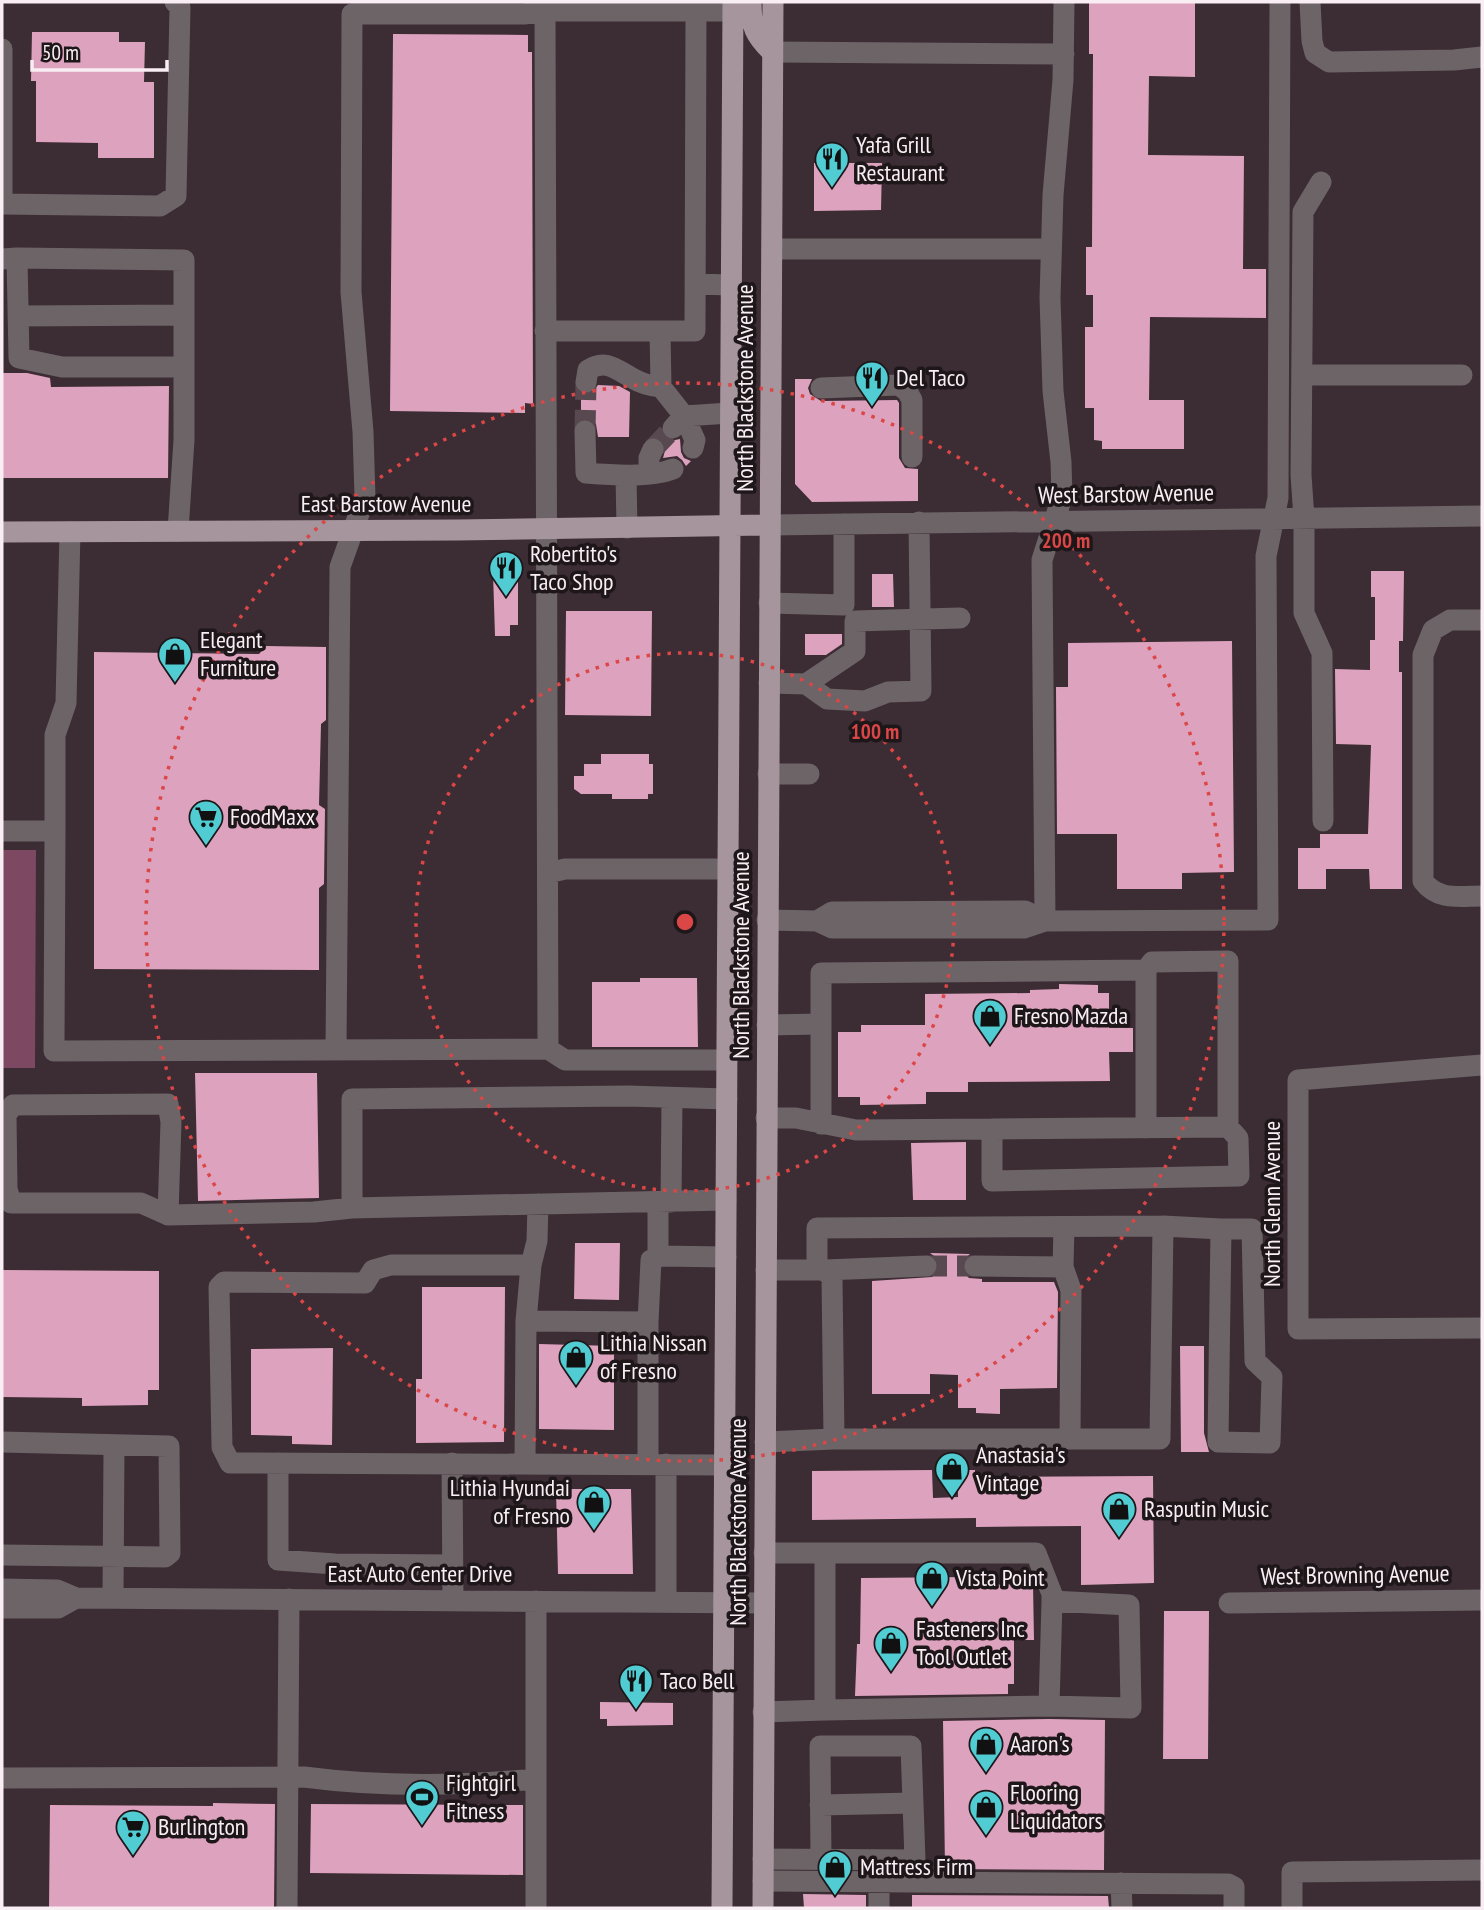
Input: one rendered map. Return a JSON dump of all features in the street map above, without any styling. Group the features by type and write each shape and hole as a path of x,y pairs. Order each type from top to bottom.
{"main road":[{"name":"North Blackstone Avenue","path":"762,1908 773,2"},
{"name":"North Blackstone Avenue","path":"722,1908 731,285 739,5"},
{"path":"739,5 751,18 756,37 772,52"},
{"name":"East Barstow Avenue","path":"2,532 353,531 770,525"}],"street":[{"path":"2,49 2,204 160,206 176,196 180,7 175,2"},
{"path":"1045,921 1042,560 1062,497 1053,391 1050,249 1064,54 1064,2"},
{"path":"767,920 817,921 832,928 1024,928 1045,921 1268,920 1266,556 1278,486 1280,2"},
{"path":"1310,2 1315,53 1329,62 1482,57"},
{"path":"336,1050 340,567 365,497 363,432 351,292 352,15 696,11 739,5"},
{"path":"545,11 548,1049"},
{"path":"545,331 695,331 696,11"},
{"path":"772,52 1064,54"},
{"path":"1321,183 1303,212 1301,475 1304,613 1322,653 1323,821"},
{"path":"772,249 1050,249"},
{"path":"178,531 184,440 184,367 184,315 184,260 9,259 18,316 19,358 62,367 184,367"},
{"path":"695,284 731,285"},
{"path":"18,316 184,315"},
{"path":"660,331 661,387 685,432 730,413"},
{"path":"586,382 588,370 596,365 608,365 636,381 661,387"},
{"path":"1302,375 1462,375"},
{"path":"821,388 899,386 907,391 912,400 912,457"},
{"path":"585,432 586,473 626,476 659,463"},
{"path":"626,476 627,528"},
{"name":"West Barstow Avenue","path":"770,525 1482,516"},
{"path":"769,683 806,684 827,699 865,701 888,692 921,691 919,522"},
{"path":"806,684 855,651 849,613 844,524"},
{"path":"70,532 66,703 55,735 54,1051 548,1049 565,1060 727,1060"},
{"path":"769,603 921,619 960,618"},
{"path":"1482,620 1450,620 1433,630 1423,655 1423,881 1431,891 1446,896 1482,896"},
{"path":"768,774 809,774"},
{"path":"2,831 55,831"},
{"path":"548,873 565,869 728,869"},
{"path":"992,1129 992,1181 1239,1177 1238,1138 1228,1128 1228,961 1152,962 1146,970 1146,1128"},
{"path":"821,1124 821,973 1146,970"},
{"path":"767,1025 821,1024"},
{"name":"North Glenn Avenue","path":"1482,1065 1298,1080 1298,1329 1482,1328"},
{"path":"658,1257 672,1098"},
{"path":"352,1208 352,1099 727,1099"},
{"path":"168,1215 171,1122 168,1104 13,1105 6,1115 7,1189 11,1203 141,1203 168,1215 726,1200"},
{"path":"766,1118 796,1118 856,1130 1228,1128"},
{"path":"525,1464 526,1321 531,1265 537,1241 538,1204"},
{"path":"765,1442 834,1439 1160,1439 1163,1226"},
{"path":"834,1439 832,1278 821,1270 817,1228 1163,1226 1252,1229 1255,1361 1272,1377 1270,1443 1218,1442 1221,1228"},
{"path":"1064,1227 1063,1267 1070,1290 1070,1439"},
{"path":"666,1602 648,1322 651,1260 658,1257 726,1257"},
{"path":"531,1265 391,1265 373,1270 365,1283 224,1282 219,1287 222,1447 229,1463 725,1465"},
{"path":"765,1270 926,1266"},
{"path":"975,1266 1063,1267"},
{"path":"526,1321 648,1322"},
{"path":"2,1442 169,1446 170,1553 165,1557 2,1555"},
{"path":"113,1598 114,1446"},
{"path":"278,1463 278,1560 283,1599 288,1778 286,1908"},
{"path":"452,1464 453,1600"},
{"path":"764,1553 1036,1553 1052,1594 1049,1706"},
{"path":"825,1553 825,1710"},
{"path":"278,1560 335,1564 452,1564"},
{"name":"East Auto Center Drive","path":"2,1589 57,1590 76,1598 764,1602"},
{"name":"East Auto Center Drive","path":"2,1608 58,1608 76,1598"},
{"name":"West Browning Avenue","path":"1229,1603 1482,1600"},
{"path":"536,1601 536,1908"},
{"path":"763,1712 1049,1706 1131,1708 1129,1605 1052,1601"},
{"path":"763,1859 915,1860 911,1746 820,1746 821,1859"},
{"path":"2,1778 288,1778 411,1784 496,1783 536,1779"},
{"path":"820,1805 913,1803"},
{"path":"1292,1908 1292,1872 1482,1870"},
{"path":"763,1881 1228,1884 1234,1887 1234,1908"},
{"path":"878,1908 879,1882"},
{"path":"1122,1883 1122,1908"}],"shaded area":[{"path":"2,850 36,850 35,1068 2,1068"}],"building":[{"path":"1089,2 1195,2 1195,77 1149,76 1148,155 1244,156 1243,269 1266,269 1266,318 1150,317 1149,400 1184,400 1184,449 1102,449 1102,441 1094,440 1094,408 1085,408 1085,327 1093,327 1093,295 1086,295 1086,247 1092,247 1093,54 1089,54"},
{"path":"32,32 119,32 119,42 145,42 144,82 154,82 154,158 98,158 98,143 36,142 36,81 31,81"},
{"path":"393,34 528,35 528,52 532,52 533,404 525,403 525,413 390,411"},
{"path":"814,163 882,163 881,210 814,211"},
{"path":"2,373 27,373 50,378 51,387 169,386 168,478 2,478"},
{"path":"795,379 812,379 808,388 810,394 821,401 897,400 899,458 905,468 918,469 918,501 812,502 795,484"},
{"path":"598,385 619,386 630,392 629,437 598,437 596,424 591,419 581,419 581,394 591,394"},
{"path":"661,433 670,441 680,439 684,458 691,461 686,466 677,456 663,458 666,447 657,437"},
{"path":"1371,571 1404,571 1403,641 1399,641 1399,672 1402,672 1402,889 1370,889 1369,869 1326,869 1326,889 1298,889 1298,848 1320,848 1320,834 1368,834 1371,745 1336,744 1335,669 1370,670 1370,640 1375,640 1375,597 1371,597"},
{"name":"Robertito's Taco Shop","path":"518,572 518,625 510,625 510,636 495,636 493,573"},
{"path":"872,574 893,574 894,607 872,607"},
{"path":"566,611 652,611 651,716 565,715"},
{"path":"805,634 842,634 842,644 826,655 805,655"},
{"path":"1232,641 1234,872 1182,873 1182,889 1117,889 1117,834 1057,834 1056,687 1068,687 1068,643"},
{"path":"266,646 326,647 326,720 321,724 319,805 325,809 324,884 319,888 319,970 94,969 94,652 259,654"},
{"path":"601,754 649,754 649,764 653,764 653,794 648,794 648,799 612,799 612,794 581,794 574,789 574,776 584,776 584,764 601,764"},
{"path":"640,978 697,978 698,1047 592,1047 592,982 640,982"},
{"name":"Fresno Mazda","path":"1059,984 1098,985 1098,993 1109,993 1109,1028 1133,1028 1133,1052 1109,1052 1110,1081 968,1082 968,1092 926,1092 926,1104 860,1105 860,1097 838,1097 838,1032 861,1032 861,1025 925,1025 925,994 1030,993 1030,990 1059,989"},
{"path":"195,1073 317,1073 319,1198 198,1201"},
{"path":"966,1142 966,1200 913,1200 911,1143"},
{"path":"575,1243 620,1243 619,1300 574,1299"},
{"path":"930,1253 970,1254 963,1260 963,1272 969,1278 982,1279 982,1282 1054,1282 1058,1292 1057,1388 1000,1389 1000,1414 976,1413 976,1408 958,1408 958,1375 930,1374 930,1394 872,1394 872,1281 932,1277 937,1273 939,1265 937,1258"},
{"path":"2,1270 159,1271 159,1390 148,1390 148,1405 82,1406 82,1398 2,1397"},
{"path":"422,1287 505,1287 504,1442 416,1443 416,1379 422,1379"},
{"name":"Lithia Nissan of Fresno","path":"539,1344 614,1346 614,1430 539,1429"},
{"path":"1180,1346 1204,1346 1204,1433 1209,1452 1181,1452"},
{"path":"333,1348 332,1445 292,1444 292,1436 251,1435 251,1349"},
{"path":"932,1470 933,1498 958,1497 958,1470 975,1470 975,1477 1153,1476 1154,1583 1081,1585 1081,1526 976,1527 976,1518 812,1520 812,1471"},
{"name":"Lithia Hyundai of Fresno","path":"556,1489 631,1489 633,1574 558,1574"},
{"path":"970,1577 970,1585 1033,1584 1034,1640 1014,1640 1014,1684 1008,1684 1008,1694 855,1696 857,1644 860,1644 861,1578"},
{"path":"1164,1611 1209,1611 1208,1759 1163,1759"},
{"name":"Taco Bell","path":"600,1702 673,1703 673,1725 607,1726 607,1719 600,1719"},
{"path":"1105,1720 1104,1870 945,1869 943,1721"},
{"name":"Burlington","path":"213,1803 275,1804 274,1908 49,1908 50,1805 213,1806"},
{"path":"311,1804 523,1805 523,1875 310,1873"},
{"path":"803,1894 866,1895 866,1908 804,1908"},
{"path":"912,1895 1108,1896 1109,1908 912,1908"}],"tunnel":[{"path":"585,431 586,382"},
{"path":"653,449 673,428"},
{"path":"926,1266 975,1266"}],"place":[{"name":"Yafa Grill Restaurant","path":"832,189"},
{"name":"Del Taco","path":"872,408"},
{"name":"Robertito's Taco Shop","path":"506,598"},
{"name":"Elegant Furniture","path":"175,684"},
{"name":"FoodMaxx","path":"206,847"},
{"name":"Fresno Mazda","path":"990,1046"},
{"name":"Lithia Nissan of Fresno","path":"576,1387"},
{"name":"Anastasia's Vintage","path":"952,1499"},
{"name":"Lithia Hyundai of Fresno","path":"594,1532"},
{"name":"Rasputin Music","path":"1119,1539"},
{"name":"Vista Point","path":"932,1608"},
{"name":"Fasteners Inc Tool Outlet","path":"891,1673"},
{"name":"Taco Bell","path":"636,1711"},
{"name":"Aaron's","path":"986,1774"},
{"name":"Fightgirl Fitness","path":"422,1827"},
{"name":"Flooring Liquidators","path":"986,1837"},
{"name":"Burlington","path":"133,1857"},
{"name":"Mattress Firm","path":"835,1897"}]}
